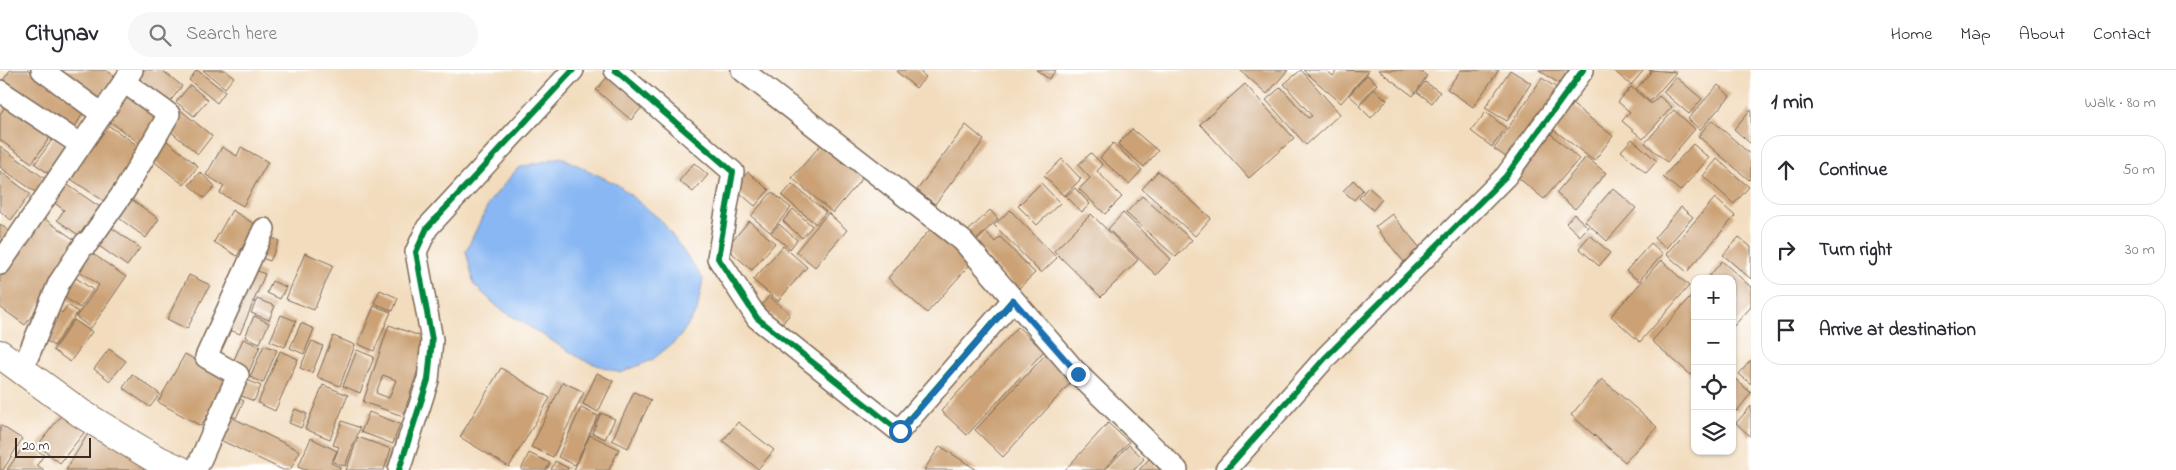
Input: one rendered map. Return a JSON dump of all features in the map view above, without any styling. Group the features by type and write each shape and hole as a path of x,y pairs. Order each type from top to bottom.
{"highway":[{"path":"0,354 82,414 154,458 180,470"}],"street":[{"path":"42,70 102,114"},
{"path":"399,470 428,380 432,340 416,252 427,228 573,70"},
{"path":"615,70 733,172 718,258 757,318 900,431 1013,300"},
{"path":"742,70 963,241 1078,374 1177,470"},
{"path":"1226,470 1326,357 1506,176 1583,70"},
{"path":"0,264 128,76 169,114 125,190 87,244 85,243 59,283 22,370"},
{"path":"0,91 81,145"},
{"path":"196,470 238,375 206,357 264,229"}],"water":[{"path":"561,157 618,185 662,221 703,279 697,311 679,338 652,360 620,373 583,360 499,308 474,285 466,251 490,201 518,168"}],"building":[{"path":"10,70 29,70 86,109 70,134 0,85"},
{"path":"55,70 106,70 121,81 104,105"},
{"path":"143,70 162,70 182,86 169,103 137,77"},
{"path":"197,70 225,92 217,103 189,80"},
{"path":"203,70 225,70 234,77 225,88"},
{"path":"899,70 918,70 926,77 916,88 897,72"},
{"path":"1036,70 1056,70 1049,79"},
{"path":"1240,70 1288,70 1267,94"},
{"path":"1301,70 1340,114 1306,145 1266,100 1281,87 1308,118 1312,116 1284,84"},
{"path":"1303,70 1326,70 1333,76 1337,70 1369,71 1341,103"},
{"path":"1378,70 1419,70 1427,76 1413,96"},
{"path":"1461,70 1499,70 1473,107 1447,89"},
{"path":"1510,70 1531,83 1507,121 1485,108"},
{"path":"1539,70 1568,70 1570,71 1561,85"},
{"path":"1613,70 1644,70 1631,85"},
{"path":"1649,70 1676,72 1650,102 1636,89 1651,72"},
{"path":"609,75 644,105 631,120 596,90"},
{"path":"1367,75 1377,84 1359,104 1349,95"},
{"path":"1676,77 1702,99 1689,114 1663,92"},
{"path":"1542,78 1561,91 1512,161 1494,149"},
{"path":"1425,82 1440,92 1432,103 1417,92"},
{"path":"1245,84 1294,138 1249,178 1200,124"},
{"path":"190,85 208,100 194,116 176,102"},
{"path":"1718,85 1730,96 1700,130 1688,119"},
{"path":"1631,87 1651,104 1659,96 1672,107 1643,139 1622,121 1630,112 1618,102"},
{"path":"1374,89 1387,100 1371,118 1359,106"},
{"path":"130,91 167,118 145,147 108,120"},
{"path":"8,103 52,134 32,163 0,140 0,114"},
{"path":"1572,104 1613,136 1594,161 1553,129"},
{"path":"178,108 212,136 198,154 164,126"},
{"path":"1751,109 1751,144 1734,129"},
{"path":"1674,110 1695,129 1667,162 1645,143"},
{"path":"1486,112 1506,128 1492,147 1471,131"},
{"path":"1712,120 1751,155 1751,177 1749,180 1698,136"},
{"path":"106,124 146,151 110,205 69,178"},
{"path":"966,125 984,140 935,204 917,190"},
{"path":"1132,129 1158,151 1144,167 1118,144"},
{"path":"1551,134 1579,159 1544,199 1515,175"},
{"path":"54,137 70,149 51,175 35,164"},
{"path":"162,137 198,166 184,185 147,156"},
{"path":"1632,139 1657,161 1646,173 1621,151"},
{"path":"824,141 864,176 833,213 792,178"},
{"path":"1113,143 1142,170 1129,184 1100,158"},
{"path":"1693,144 1709,158 1680,191 1663,177"},
{"path":"0,146 51,183 41,196 0,167"},
{"path":"222,147 237,156 241,147 268,162 243,206 220,193 224,186 206,175"},
{"path":"1091,153 1103,165 1097,171 1122,197 1105,214 1079,189 1090,178 1078,165"},
{"path":"1586,157 1606,173 1575,209 1556,193"},
{"path":"1062,159 1081,179 1064,196 1044,176"},
{"path":"1717,159 1749,187 1734,204 1703,176"},
{"path":"694,163 708,175 693,192 679,181"},
{"path":"0,171 30,194 11,220 0,211"},
{"path":"1158,171 1211,218 1195,236 1142,189"},
{"path":"200,172 215,186 204,198 189,185"},
{"path":"748,172 769,190 755,206 734,188"},
{"path":"1353,180 1363,190 1354,200 1343,191"},
{"path":"65,183 107,212 87,241 57,220 64,210 52,201"},
{"path":"1041,183 1060,203 1037,225 1018,206"},
{"path":"792,184 826,212 816,224 782,196"},
{"path":"1368,187 1382,199 1373,210 1359,198"},
{"path":"1075,188 1090,204 1082,212 1066,196"},
{"path":"1613,188 1636,208 1607,241 1585,221"},
{"path":"772,192 791,208 770,232 751,216"},
{"path":"125,195 159,219 146,238 112,213"},
{"path":"1142,196 1192,240 1176,257 1126,213"},
{"path":"1715,198 1735,216 1687,272 1666,254"},
{"path":"1681,207 1693,217 1666,248 1654,238"},
{"path":"793,209 812,226 802,238 783,221"},
{"path":"232,210 256,225 237,256 214,242"},
{"path":"990,210 998,219 975,241 966,233"},
{"path":"1010,210 1057,258 1041,273 994,225"},
{"path":"828,213 847,230 815,267 796,251"},
{"path":"1123,213 1171,259 1156,275 1108,229"},
{"path":"1091,214 1138,260 1101,297 1054,251"},
{"path":"1392,214 1420,248 1404,262 1375,227"},
{"path":"1574,214 1588,227 1580,236 1566,223"},
{"path":"39,215 82,245 25,325 0,307 0,270"},
{"path":"749,221 775,243 752,270 726,248"},
{"path":"105,223 140,248 127,266 92,241"},
{"path":"0,224 14,235 0,254"},
{"path":"779,224 797,240 790,249 771,233"},
{"path":"934,225 974,260 927,313 888,278"},
{"path":"986,232 995,242 1000,237 1035,273 1018,289 974,244"},
{"path":"1590,235 1610,253 1599,266 1579,248"},
{"path":"268,236 279,241 270,261 259,257"},
{"path":"1739,237 1751,247 1751,279 1723,255"},
{"path":"1651,243 1663,254 1639,281 1626,271"},
{"path":"783,246 807,267 778,301 753,280"},
{"path":"83,247 126,277 91,328 76,317 99,285 71,265"},
{"path":"305,253 333,265 314,310 286,299"},
{"path":"1661,260 1689,286 1640,342 1611,316"},
{"path":"1722,261 1751,287 1751,307 1736,324 1736,275 1710,275"},
{"path":"248,267 265,274 240,334 223,327"},
{"path":"189,275 210,285 187,329 167,319"},
{"path":"76,278 93,290 80,308 63,296"},
{"path":"272,281 286,287 280,299 267,293"},
{"path":"380,290 398,298 393,311 374,303"},
{"path":"769,296 790,314 782,324 761,306"},
{"path":"1691,297 1691,375 1652,341"},
{"path":"257,299 275,306 269,320 251,313"},
{"path":"48,303 62,313 68,305 78,312 54,346 29,329"},
{"path":"374,306 391,312 374,351 358,344"},
{"path":"281,315 296,321 285,347 270,341"},
{"path":"254,316 269,323 260,343 245,337"},
{"path":"74,320 92,332 70,362 53,350"},
{"path":"301,323 314,329 304,354 290,348"},
{"path":"389,325 428,339 403,416 363,402","holes":["383,375 396,380 389,398 376,393"]},
{"path":"1018,327 1044,351 967,435 941,411"},
{"path":"333,336 355,345 340,386 317,377"},
{"path":"243,339 260,346 248,374 231,367"},
{"path":"312,341 323,346 312,373 300,368"},
{"path":"264,345 277,350 263,383 250,377"},
{"path":"109,349 126,361 110,381 94,369"},
{"path":"357,350 374,357 360,393 343,386"},
{"path":"280,351 298,359 275,411 258,403"},
{"path":"185,354 228,378 201,426 158,402"},
{"path":"1046,354 1074,379 1003,457 975,430"},
{"path":"1751,360 1751,384 1739,374"},
{"path":"501,368 550,398 509,467 460,437"},
{"path":"597,373 613,381 598,412 583,404"},
{"path":"132,374 160,394 150,407 123,388"},
{"path":"240,377 261,386 254,401 234,393"},
{"path":"1602,379 1657,427 1625,462 1571,415"},
{"path":"1736,380 1751,393 1736,410"},
{"path":"563,382 584,392 553,457 531,447"},
{"path":"323,385 348,395 330,439 305,429"},
{"path":"634,392 651,400 628,448 612,440"},
{"path":"234,396 244,401 236,418 226,413"},
{"path":"71,403 94,420 60,463 38,445"},
{"path":"1751,406 1751,437 1736,423"},
{"path":"581,408 598,416 575,465 558,457"},
{"path":"295,409 307,414 301,428 289,423"},
{"path":"369,412 400,424 393,444 361,432"},
{"path":"601,413 615,419 605,439 592,433"},
{"path":"229,416 300,451 290,470 283,470 218,439"},
{"path":"98,417 186,470 66,470"},
{"path":"342,421 360,428 345,466 333,462 339,447 333,445"},
{"path":"738,422 774,450 758,469 723,441"},
{"path":"1108,423 1129,442 1103,470 1065,470"},
{"path":"0,425 22,439 3,470 0,470"},
{"path":"590,435 619,449 609,470 574,470"},
{"path":"358,437 391,449 384,470 346,470"},
{"path":"311,438 337,451 331,463 340,467 339,470 305,470 298,467"},
{"path":"26,443 44,455 37,465 44,470 7,470"},
{"path":"1129,445 1144,459 1134,470 1105,470"},
{"path":"940,446 977,470 924,470"},
{"path":"529,453 550,463 546,470 521,470"},
{"path":"1149,459 1160,470 1139,470"},
{"path":"555,461 568,468 567,470 551,470"}],"cycle path":[{"path":"399,470 428,380 432,340 416,252 427,228 573,70"},
{"path":"615,70 733,172 718,258 757,318 899,431 1013,300"},
{"path":"1226,470 1326,357 1506,176 1583,70"}],"route":[{"path":"900,431 1013,300 1078,374"}]}
